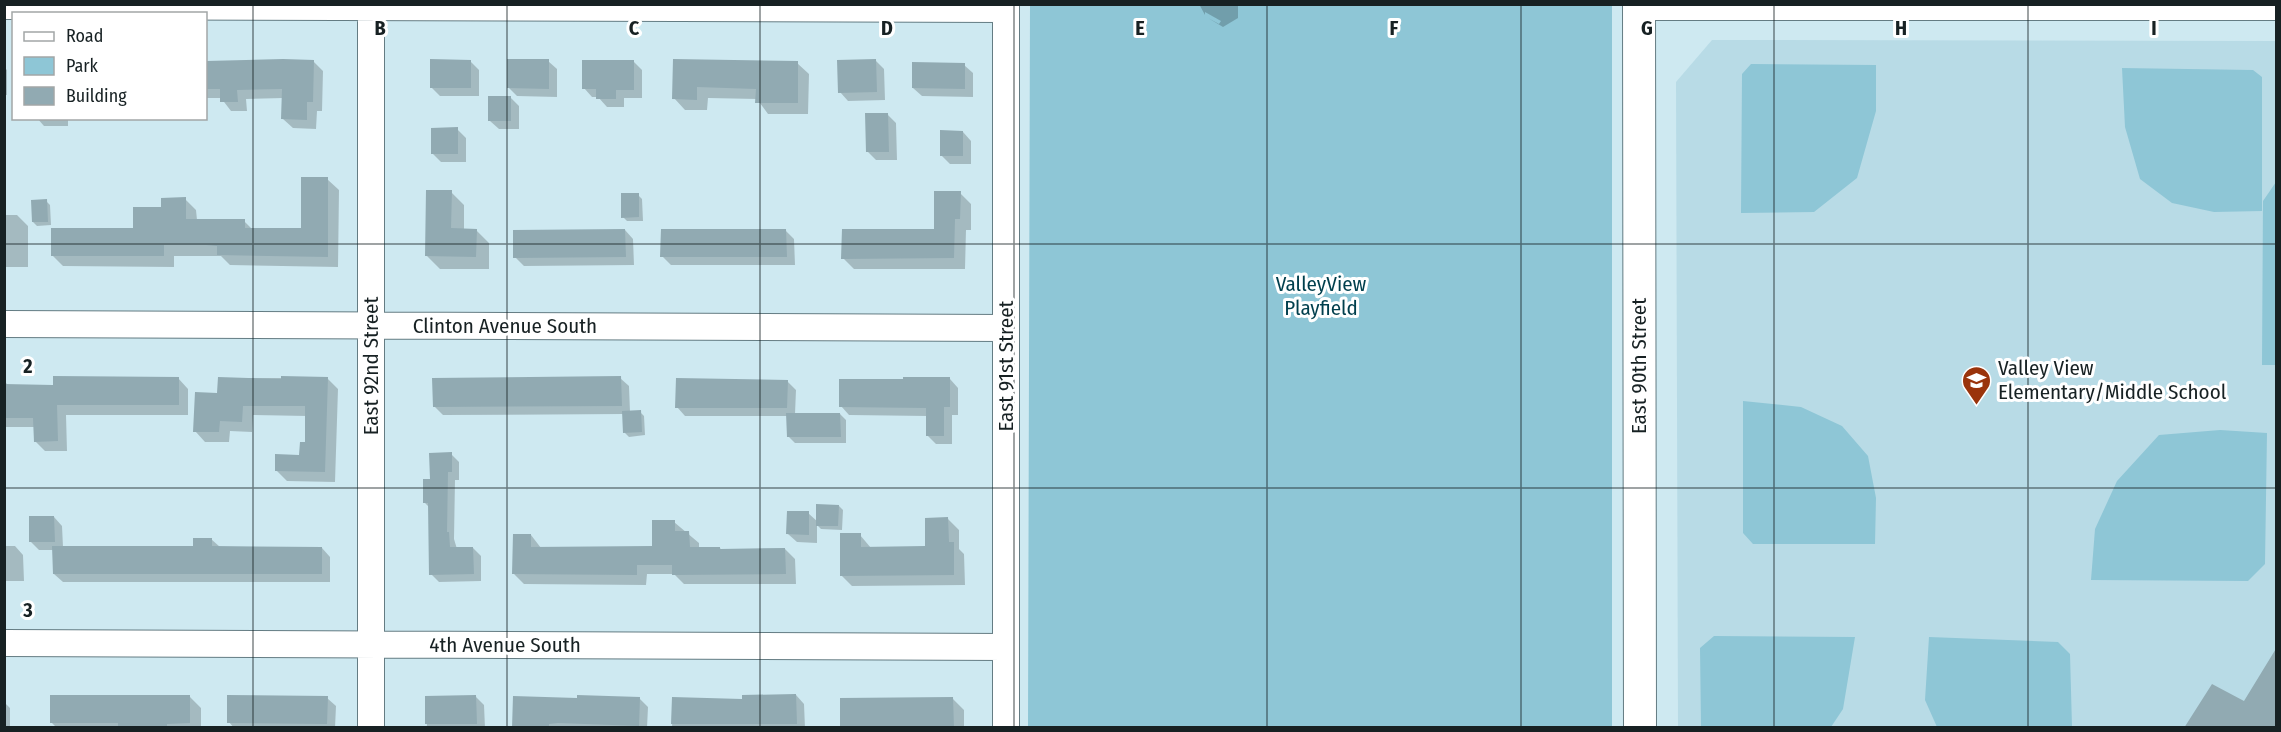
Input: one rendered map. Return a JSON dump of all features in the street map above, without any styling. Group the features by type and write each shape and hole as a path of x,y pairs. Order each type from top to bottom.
{"street":[{"path":"4,6 1006,7"},
{"name":"East 92nd Street","path":"371,6 371,728"},
{"path":"1639,6 2276,6"},
{"name":"East 90th Street","path":"1639,6 1640,728"},
{"name":"East 91st Street","path":"1006,7 1006,728"},
{"name":"Clinton Avenue South","path":"4,324 1006,328"},
{"name":"4th Avenue South","path":"4,643 1006,647"}],"shaded area":[{"name":"Valley View Elementary/Middle School","path":"1712,40 2276,41 2276,727 1678,727 1676,82"}],"green space":[{"name":"ValleyView Playfield","path":"1030,5 1612,5 1612,727 1028,727"},
{"path":"1751,64 1876,65 1876,111 1857,178 1814,212 1741,213 1742,74"},
{"path":"2122,68 2253,70 2262,77 2262,211 2214,212 2172,203 2140,179 2125,127"},
{"path":"2276,182 2276,365 2262,365 2263,201"},
{"path":"1743,401 1801,407 1842,426 1868,456 1876,498 1875,544 1753,544 1743,533"},
{"path":"2220,430 2267,433 2265,564 2248,581 2091,580 2095,529 2117,481 2159,435"},
{"path":"1714,636 1855,637 1843,709 1831,727 1701,727 1700,648"},
{"path":"1929,637 2058,642 2070,654 2072,727 1937,727 1925,700"}],"building":[{"path":"430,59 471,60 471,88 430,88"},
{"path":"507,59 549,59 549,89 507,88"},
{"path":"673,59 798,61 798,103 755,103 756,89 697,87 697,100 672,99"},
{"path":"876,59 877,92 838,93 837,60"},
{"path":"314,60 313,102 307,102 307,120 281,119 282,89 237,90 238,102 220,102 220,89 207,89 207,61"},
{"path":"582,60 634,60 634,90 616,90 616,99 596,99 596,89 582,89"},
{"path":"912,62 965,63 965,89 912,88"},
{"path":"488,96 511,96 511,121 488,121"},
{"path":"865,113 888,113 889,152 866,152"},
{"path":"458,127 458,154 431,154 431,128"},
{"path":"940,130 963,131 963,156 940,156"},
{"path":"301,177 328,177 328,257 217,255 217,246 206,245 164,245 164,256 51,256 51,228 133,228 133,207 161,207 161,198 186,197 186,219 245,219 245,228 301,228"},
{"path":"426,190 452,190 451,228 477,229 476,257 425,256"},
{"path":"934,191 961,191 960,219 955,219 954,258 841,259 842,229 934,229"},
{"path":"621,193 639,193 639,217 621,218"},
{"path":"47,199 48,222 32,222 31,200"},
{"path":"625,229 626,257 513,258 513,230"},
{"path":"661,229 786,229 787,257 660,257"},
{"path":"53,376 179,377 179,405 57,405 58,441 34,442 33,418 4,418 4,384 53,385"},
{"path":"281,376 328,377 325,472 275,471 275,454 299,455 300,442 305,442 305,406 243,406 242,422 220,421 219,432 193,432 195,392 217,393 218,377 281,379"},
{"path":"621,376 622,406 433,407 432,378"},
{"path":"903,377 950,377 950,407 944,407 944,436 926,436 926,408 839,407 839,379 903,379"},
{"path":"676,378 788,380 787,408 675,408"},
{"path":"641,410 642,432 623,433 622,411"},
{"path":"786,413 840,413 841,437 787,437"},
{"path":"452,452 452,472 448,472 447,532 449,532 450,547 473,547 474,574 429,575 428,503 423,503 423,479 430,479 429,453"},
{"path":"816,504 839,505 838,526 816,526"},
{"path":"787,511 809,511 809,535 786,534"},
{"path":"29,516 54,516 55,542 29,542"},
{"path":"948,517 949,542 954,542 954,575 840,576 840,533 861,533 861,547 925,546 925,518"},
{"path":"652,520 675,520 675,531 689,531 690,547 785,548 786,574 672,575 672,565 637,565 637,575 512,574 513,534 531,534 531,547 652,546"},
{"path":"193,538 212,538 212,546 322,547 322,574 53,574 52,546 193,546"},
{"path":"2277,647 2277,728 2184,728 2212,684 2244,701"},
{"path":"796,694 797,724 671,724 672,697 742,699 742,695"},
{"path":"50,695 190,695 190,723 167,724 167,727 118,728 118,723 50,723"},
{"path":"227,695 328,696 327,724 227,723"},
{"path":"476,695 477,724 425,724 425,696"},
{"path":"577,695 640,697 639,726 558,723 549,724 549,728 512,728 513,696 577,698"},
{"path":"953,697 954,728 840,726 840,698"}],"place":[{"name":"Valley View Elementary/Middle School","path":"1977,406"}]}
